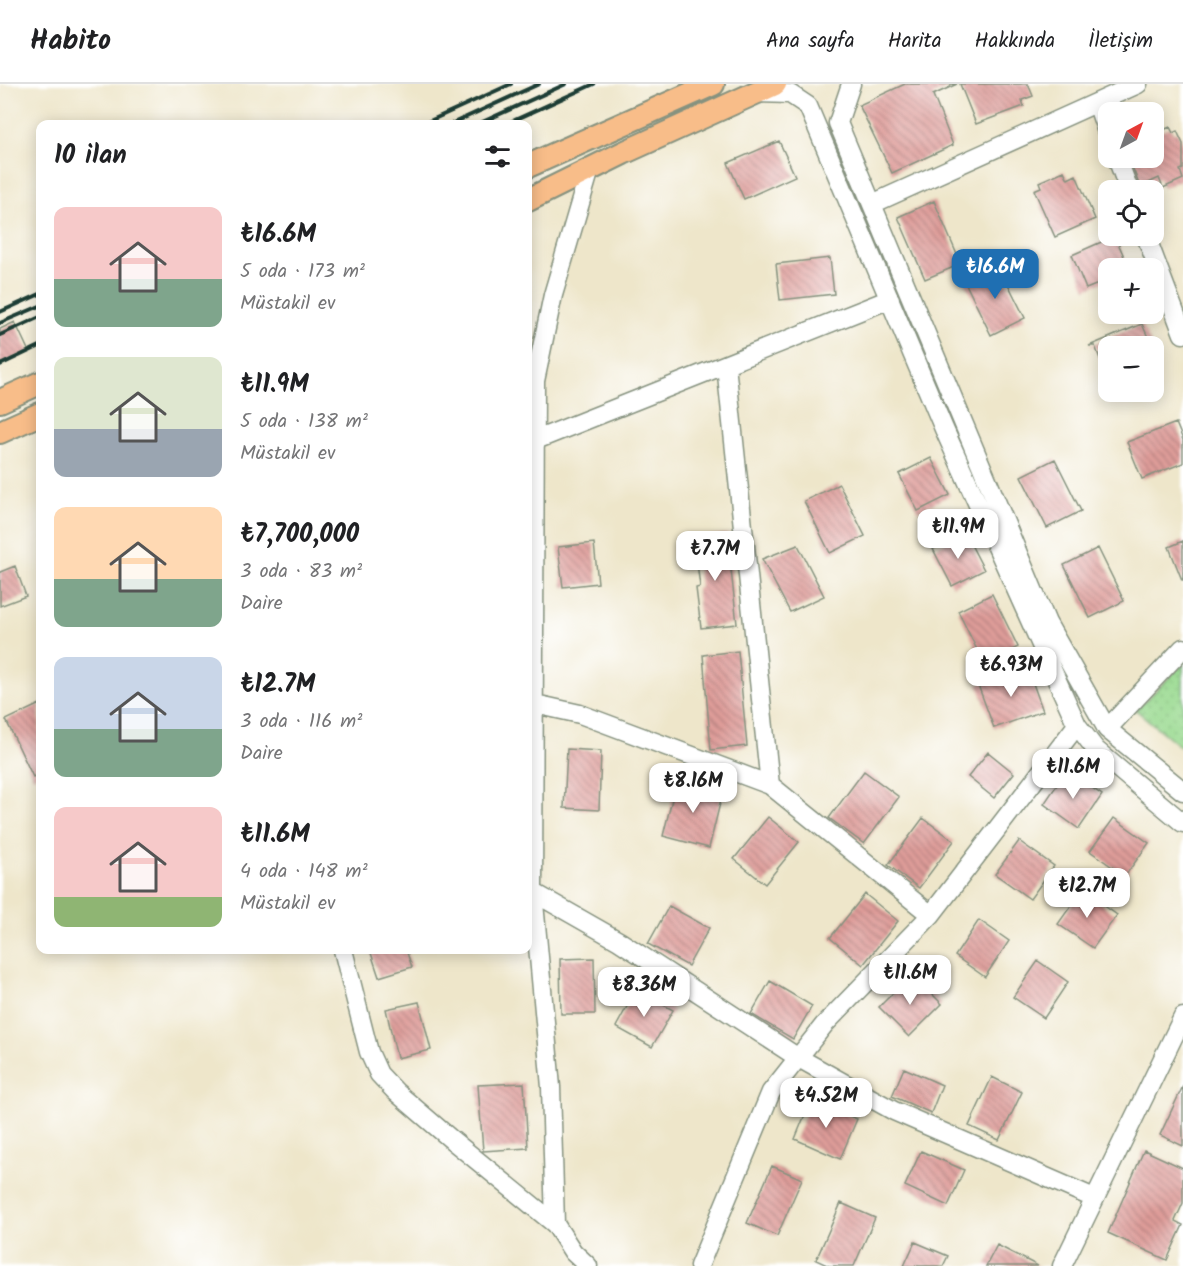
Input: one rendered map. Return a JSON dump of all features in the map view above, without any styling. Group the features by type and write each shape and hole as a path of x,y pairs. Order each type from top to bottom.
{"main road":[{"path":"532,164 713,84"},
{"path":"532,198 765,88"},
{"path":"0,401 36,385"},
{"path":"0,432 36,420"}],"street":[{"path":"851,84 838,123 1047,623 1107,729 1183,791"},
{"path":"872,204 1138,84"},
{"path":"765,88 790,94 808,106 944,429 1077,725 1096,750 1183,823"},
{"path":"555,1224 551,1087 533,892 536,440 534,356 590,169"},
{"path":"1150,246 1183,334"},
{"path":"536,440 890,299"},
{"path":"726,365 770,785"},
{"path":"1107,729 1183,648"},
{"path":"535,704 580,714 770,785 931,915"},
{"path":"699,1266 771,1092 824,1025 931,915 1077,725"},
{"path":"533,892 619,941 797,1057 894,1111 1094,1198"},
{"path":"344,954 369,1052 379,1074 396,1092 452,1140 555,1224 573,1252 588,1266"},
{"path":"1062,1266 1183,1017"}],"green space":[{"path":"1183,664 1183,749 1136,710"}],"building":[{"path":"905,84 957,84 933,95 953,145 892,173 859,105"},
{"path":"960,84 1028,84 1033,96 1022,100 1024,106 976,124"},
{"path":"1170,127 1173,133 1177,131 1183,144 1183,169 1180,170 1183,179 1164,188 1164,180 1159,178 1137,180 1133,168 1164,168 1164,130"},
{"path":"779,141 795,176 744,199 728,163"},
{"path":"1064,171 1068,179 1076,175 1095,219 1055,237 1034,190 1041,187 1039,182"},
{"path":"934,201 961,264 925,279 898,217"},
{"path":"1098,244 1098,246 1119,246 1125,258 1098,258 1098,284 1086,289 1072,255"},
{"path":"830,258 834,294 780,300 776,264"},
{"path":"999,266 1025,318 991,335 965,282"},
{"path":"15,322 29,352 0,365 0,329"},
{"path":"1142,324 1147,336 1113,336"},
{"path":"1098,342 1098,354 1095,346 1089,346"},
{"path":"1176,423 1183,440 1183,463 1142,479 1127,442"},
{"path":"931,458 950,495 918,511 899,474"},
{"path":"1055,459 1081,511 1047,528 1021,476"},
{"path":"839,484 865,536 830,553 804,501"},
{"path":"965,533 984,570 952,586 933,549"},
{"path":"727,534 737,624 701,628 696,588 700,587 694,538"},
{"path":"1183,541 1183,580 1182,580 1169,547"},
{"path":"594,543 598,583 563,587 558,547"},
{"path":"798,545 824,596 790,612 762,559"},
{"path":"1098,548 1124,601 1090,618 1064,565"},
{"path":"15,566 26,596 0,606 0,572"},
{"path":"992,594 1018,647 984,664 958,611"},
{"path":"738,651 747,746 711,750 703,655"},
{"path":"1027,667 1043,711 994,728 978,685"},
{"path":"36,706 36,775 33,777 6,720"},
{"path":"567,749 601,751 599,810 564,808"},
{"path":"988,752 1014,773 994,798 968,777"},
{"path":"1067,770 1102,795 1079,829 1044,804"},
{"path":"864,771 899,797 864,844 829,818"},
{"path":"677,779 723,791 709,848 663,836"},
{"path":"768,817 799,842 765,884 734,859"},
{"path":"923,818 954,841 919,888 888,865"},
{"path":"1114,818 1149,843 1125,876 1090,851"},
{"path":"1019,841 1054,866 1030,899 995,874"},
{"path":"1082,890 1117,915 1093,948 1058,924"},
{"path":"865,894 898,921 863,965 830,938"},
{"path":"669,906 709,928 688,966 648,944"},
{"path":"979,920 1009,941 985,977 955,956"},
{"path":"371,954 407,954 412,967 379,977"},
{"path":"594,958 595,1014 561,1014 560,959"},
{"path":"1038,961 1068,982 1044,1018 1013,997"},
{"path":"912,974 942,1004 909,1037 879,1007"},
{"path":"770,981 812,1006 793,1039 751,1014"},
{"path":"636,990 673,1010 652,1047 616,1027"},
{"path":"419,1002 431,1050 397,1058 386,1009"},
{"path":"904,1068 942,1085 931,1113 892,1096"},
{"path":"992,1077 1022,1092 999,1140 969,1126"},
{"path":"524,1083 528,1148 483,1151 478,1085"},
{"path":"1183,1086 1183,1146 1160,1135"},
{"path":"811,1100 857,1119 840,1159 795,1139"},
{"path":"1144,1150 1183,1168 1183,1203 1175,1221 1183,1225 1167,1260 1108,1233"},
{"path":"921,1151 964,1170 948,1206 905,1186"},
{"path":"772,1166 802,1179 777,1236 747,1223"},
{"path":"841,1203 875,1218 854,1266 829,1266 816,1260"},
{"path":"915,1242 948,1256 943,1266 904,1266"},
{"path":"997,1245 1038,1266 986,1266"}],"railway":[{"path":"432,120 511,84"},
{"path":"460,120 539,84"},
{"path":"487,120 566,84"},
{"path":"515,120 594,84"},
{"path":"0,312 36,296"},
{"path":"0,323 36,308"},
{"path":"0,335 36,319"},
{"path":"0,365 36,348"}]}
